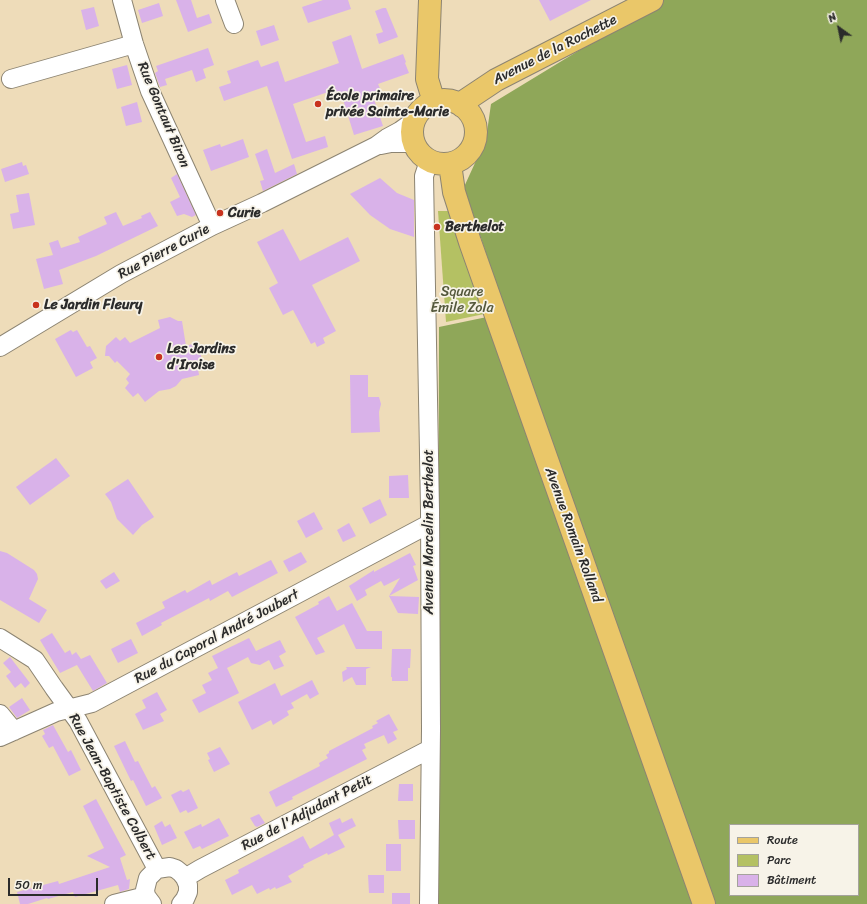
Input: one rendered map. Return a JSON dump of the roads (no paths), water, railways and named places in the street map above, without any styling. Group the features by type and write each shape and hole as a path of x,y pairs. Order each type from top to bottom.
{"main road":[{"path":"430,0 427,78 434,102"},
{"name":"Avenue de la Rochette","path":"462,106 466,100 496,80 652,0"},
{"path":"449,100 462,106 472,117 476,131 475,138 469,152 464,157 450,164 429,161 419,153 413,143 412,128 414,121 422,109 434,102 449,100"},
{"name":"Avenue Romain Rolland","path":"450,164 454,192 470,242 704,904"}],"street":[{"name":"Rue Gontaut Biron","path":"122,0 134,44 150,91 212,226"},
{"path":"225,0 234,24"},
{"path":"11,79 134,44"},
{"name":"Rue Pierre Curie","path":"0,347 121,274 212,226 262,203 376,146 414,121"},
{"name":"Rue Pierre Curie","path":"376,146 391,143 413,143"},
{"name":"Avenue Marcelin Berthelot","path":"429,161 424,176 428,337 430,749 429,904"},
{"name":"Rue du Caporal André Joubert","path":"7,734 56,712 92,703 429,524"},
{"name":"Rue Jean-Baptiste Colbert","path":"0,638 35,660 78,721 157,869"},
{"path":"0,714 7,734"},
{"name":"Rue de l'Adjudant Petit","path":"185,878 207,865 430,749"},
{"path":"114,904 149,900 146,884 148,878 157,869 170,867 176,869 185,878 188,885 188,892 181,904"}],"place":[{"name":"École primaire privée Sainte-Marie","path":"318,104"},
{"name":"Curie","path":"220,213"},
{"name":"Berthelot","path":"437,227"},
{"name":"Le Jardin Fleury","path":"36,305"},
{"name":"Les Jardins d'Iroise","path":"159,357"}],"park label":[{"name":"Square Émile Zola","path":"462,300"}]}
